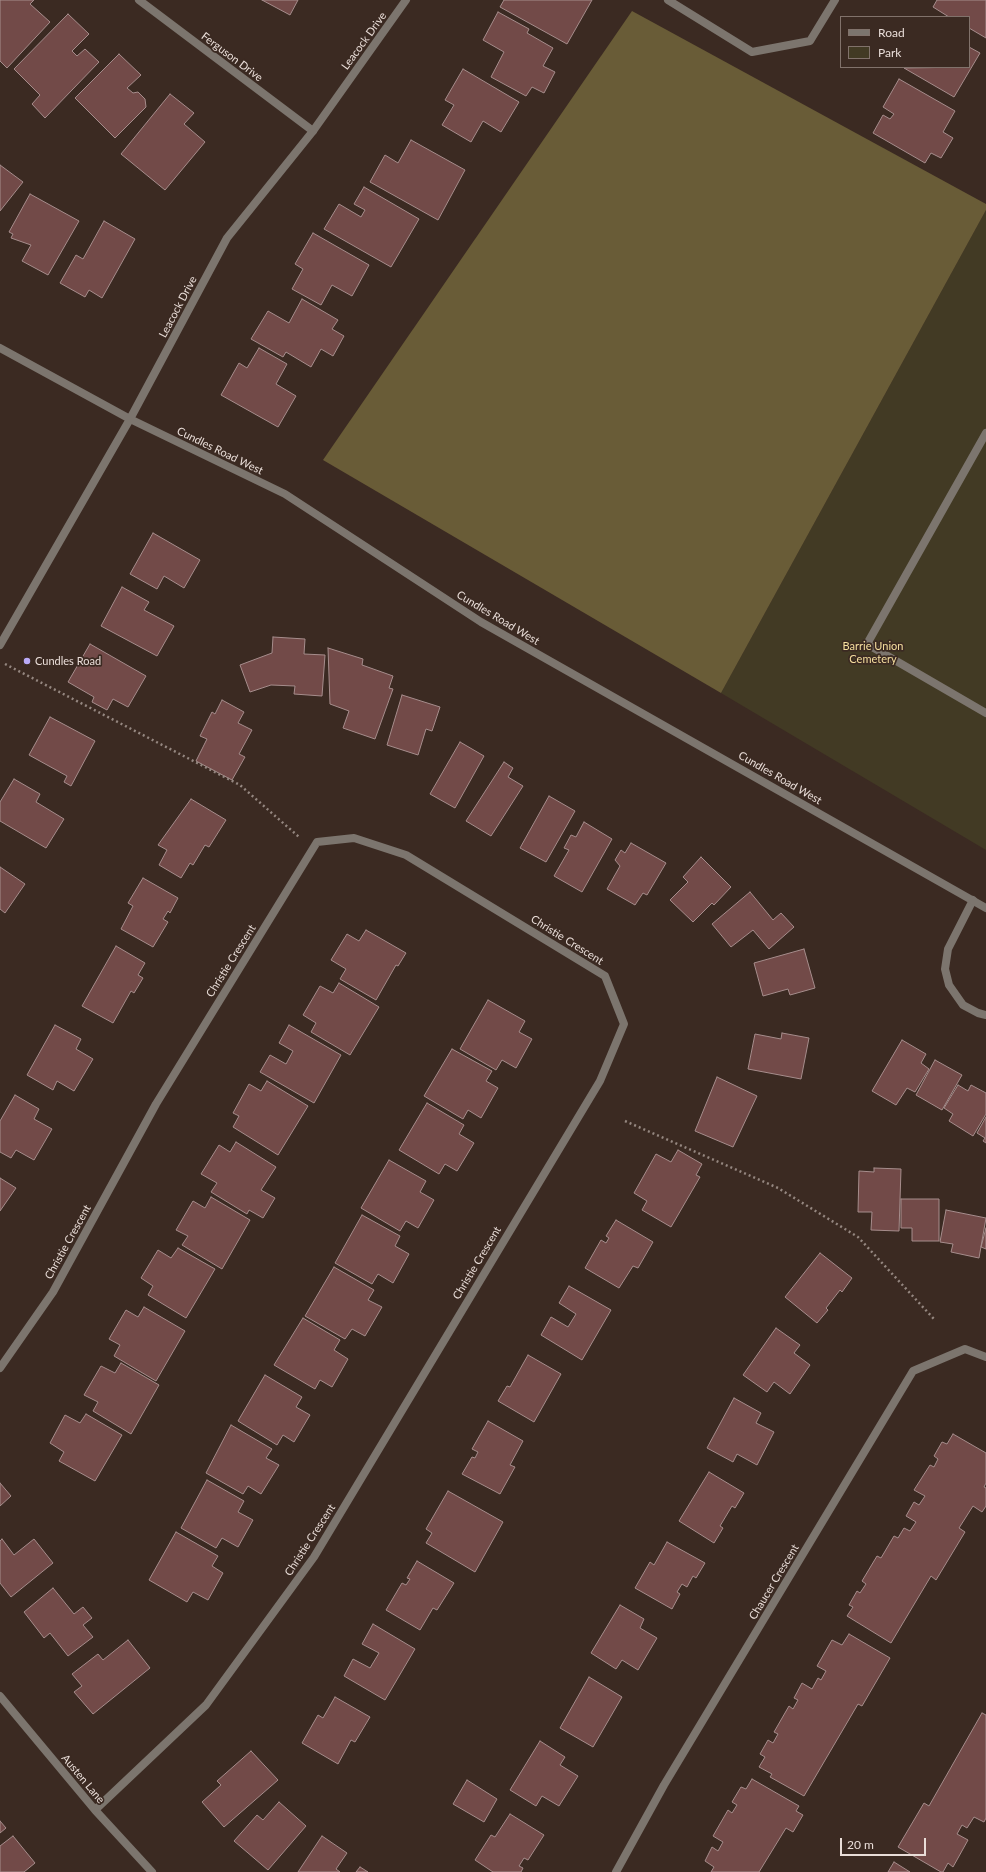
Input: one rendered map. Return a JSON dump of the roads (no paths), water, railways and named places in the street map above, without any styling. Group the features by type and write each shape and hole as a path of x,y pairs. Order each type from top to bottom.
{"street":[{"name":"Ferguson Drive","path":"139,0 313,131"},
{"name":"Leacock Drive","path":"0,645 130,419 227,238 313,131 406,0"},
{"path":"668,0 752,52 810,41 835,0"},
{"name":"Cundles Road West","path":"0,348 130,419 285,494 482,622 986,908"},
{"path":"986,433 867,644 986,713"},
{"name":"Christie Crescent","path":"0,1368 53,1292 156,1104 317,842 354,838 406,855 605,976 624,1024 600,1080 314,1557 206,1705 95,1810"},
{"path":"973,900 948,949 945,969 949,985 963,1005 978,1013 986,1015"},
{"name":"Chaucer Crescent","path":"616,1872 664,1785 914,1371 965,1349 986,1357"},
{"name":"Austen Lane","path":"0,1696 95,1810 152,1872"}],"place":[{"name":"Cundles Road","path":"27,661"}],"park label":[{"name":"Barrie Union Cemetery","path":"873,652"}]}
